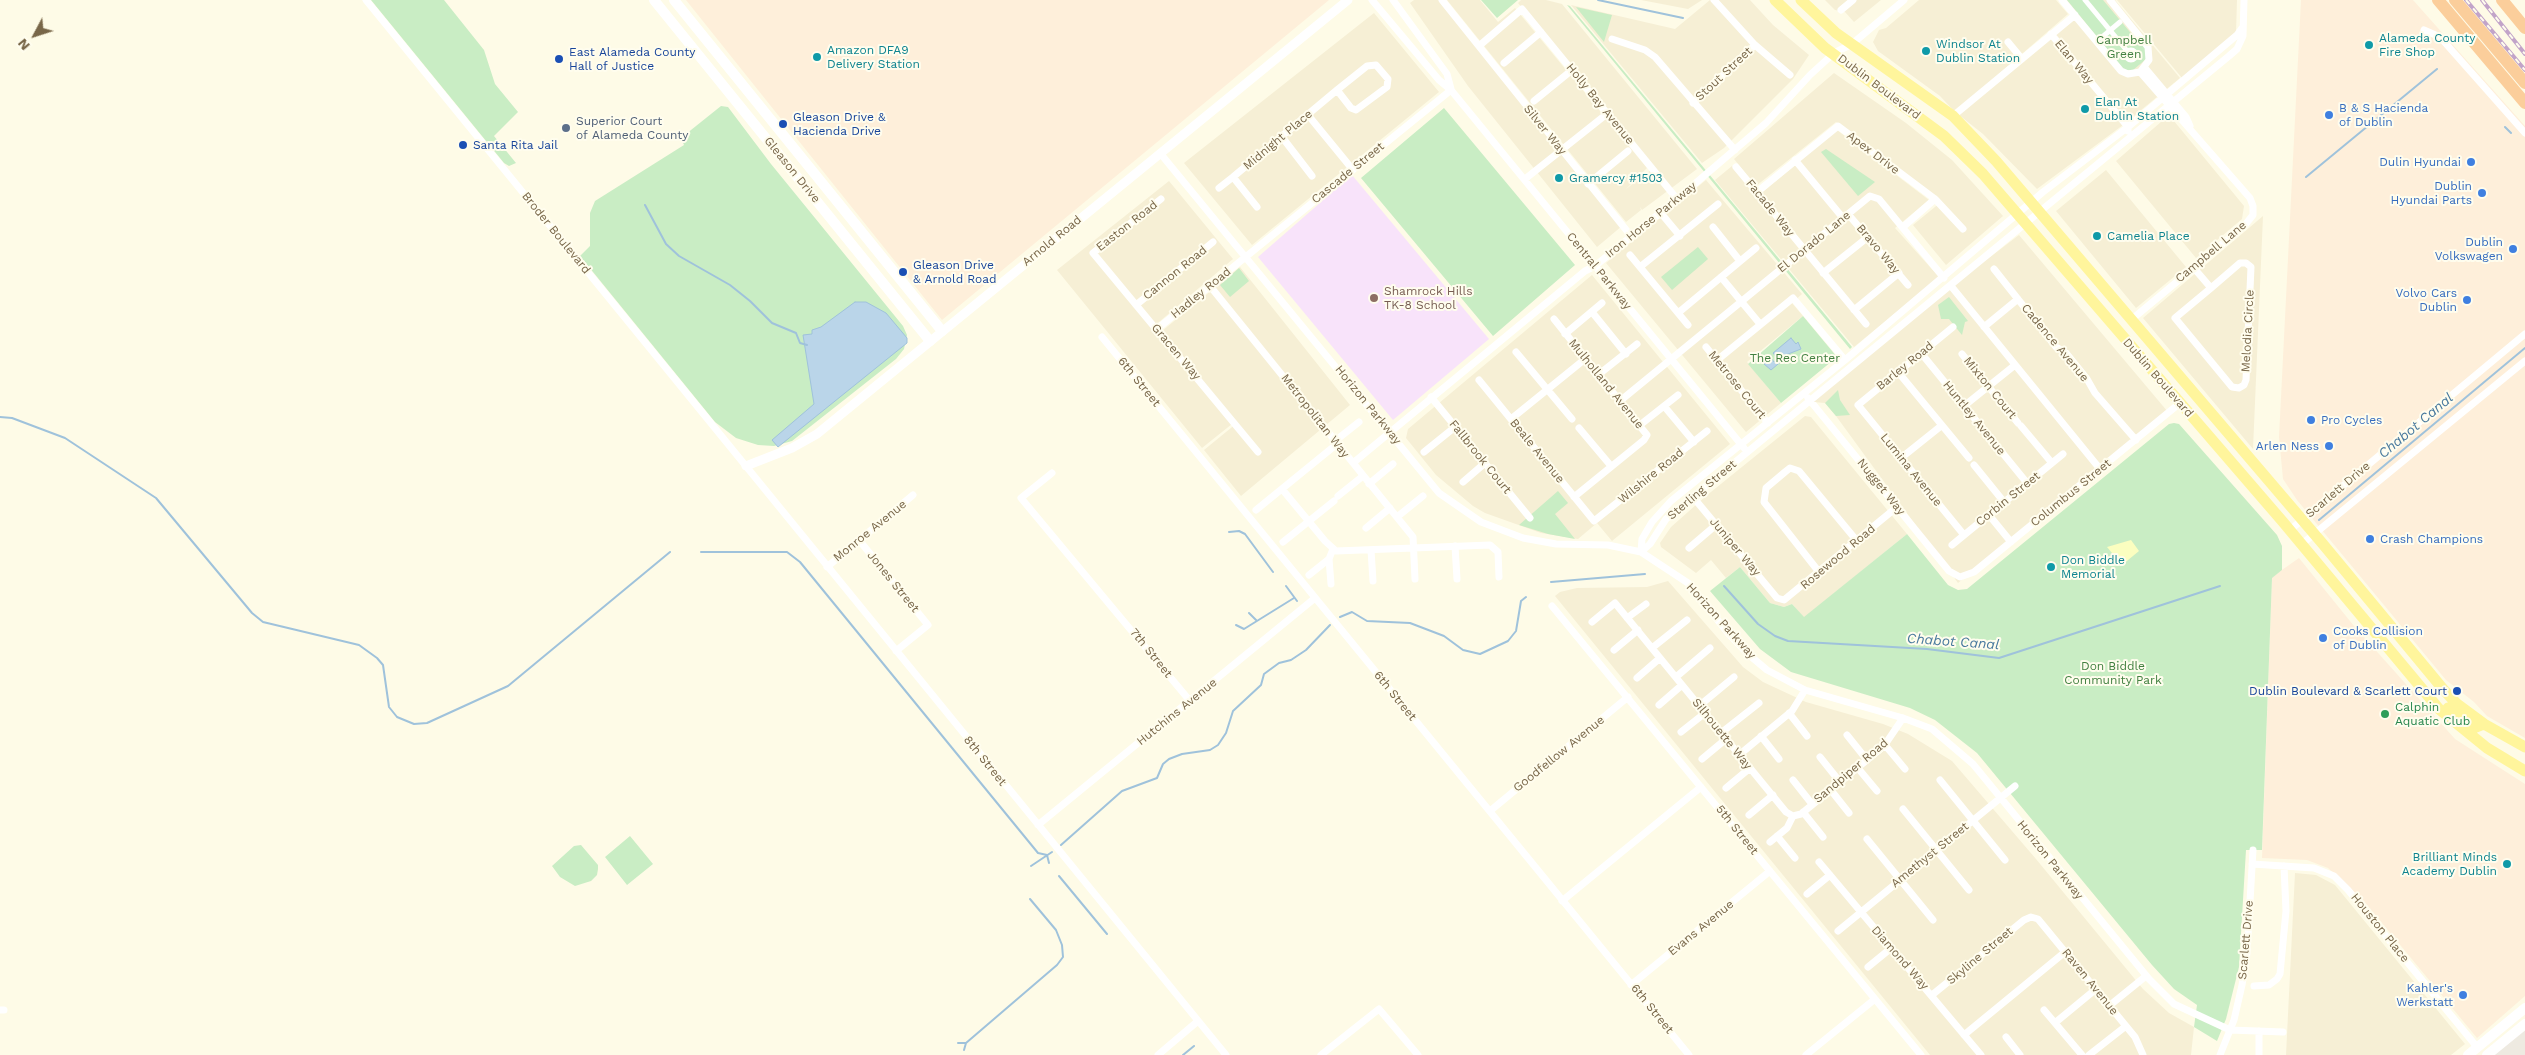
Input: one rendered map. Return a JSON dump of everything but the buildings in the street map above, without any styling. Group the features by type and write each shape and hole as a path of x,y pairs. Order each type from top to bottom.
{"highway":[{"path":"2438,0 2525,103"},
{"path":"2455,0 2525,83"},
{"path":"2502,0 2525,28"}],"main road":[{"name":"Gleason Drive","path":"654,0 930,341"},
{"name":"Gleason Drive","path":"674,0 942,331"},
{"name":"Dublin Boulevard","path":"1775,0 1834,53 1944,136 1983,174 2302,544 2439,709 2487,748 2525,771"},
{"name":"Dublin Boulevard","path":"1801,0 1852,44 1952,116 1996,161 2314,534 2456,704 2484,724 2525,747"},
{"path":"2439,709 2449,708 2474,728 2484,724"},
{"path":"2468,1055 2525,1008"},
{"path":"2491,1052 2500,1038 2512,1028 2514,1016"},
{"path":"2491,1052 2525,1024"}],"street":[{"name":"Broder Boulevard","path":"366,0 746,466"},
{"name":"Arnold Road","path":"746,466 792,448 817,434 1348,0"},
{"name":"Central Parkway","path":"1372,0 1439,80 1451,90 1525,179 1747,452"},
{"name":"Central Parkway","path":"1393,0 1447,74 1451,90"},
{"name":"Silver Way","path":"1442,0 1630,236"},
{"path":"1714,0 1755,45 1790,75"},
{"path":"1841,10 1853,0"},
{"name":"Iron Horse Parkway","path":"1353,463 1430,397 1677,199 1766,123 1810,75 1834,53 1852,44 1904,0"},
{"path":"2062,0 2121,71 2128,74 2143,70"},
{"path":"2085,0 2128,52"},
{"path":"2110,0 2148,47 2150,55 2143,70"},
{"name":"Sterling Street","path":"1641,552 1650,544 1666,519 1951,286 2236,49 2243,36 2244,0"},
{"name":"Holly Bay Avenue","path":"1479,46 1522,9 1677,199"},
{"path":"1952,116 2075,15"},
{"path":"2101,38 2120,22"},
{"name":"Sterling Street","path":"1641,552 1642,539 1652,522 1672,501 1944,278 2032,202 2128,127 2238,35 2242,28"},
{"path":"2424,30 2440,37 2525,134"},
{"path":"1504,63 1541,32"},
{"name":"Elan Way","path":"2051,34 2128,127"},
{"path":"1612,39 1645,50 1655,57 1735,150"},
{"path":"2008,42 2022,59"},
{"name":"Stout Street","path":"1693,103 1755,45"},
{"name":"Midnight Place","path":"1219,188 1337,90 1372,64 1376,65 1388,79 1387,87 1356,110 1351,108 1337,90"},
{"path":"1534,101 1572,70"},
{"path":"2143,70 2164,96"},
{"name":"Cascade Street","path":"1245,257 1451,90"},
{"name":"Campbell Lane","path":"2131,320 2245,225 2253,215 2253,206 2250,198 2191,129 2181,121 2164,96"},
{"path":"1525,179 1608,113"},
{"path":"1308,115 1353,170"},
{"name":"Apex Drive","path":"1757,192 1838,126 1935,200 1963,229"},
{"path":"2128,127 2128,139"},
{"path":"1282,137 1312,176"},
{"path":"1588,184 1628,151"},
{"name":"Horizon Parkway","path":"1160,153 1439,493 1481,522 1537,541 1556,544 1608,545 1641,552 1688,583 1748,654 1767,670 1805,690 1903,718 1932,730 1972,764 2146,976 2174,1004 2230,1030"},
{"name":"Bravo Way","path":"1795,160 1845,216 1868,237 1908,285"},
{"name":"Facade Way","path":"1736,167 1866,324"},
{"path":"1234,177 1257,206"},
{"name":"El Dorado Lane","path":"1620,401 1870,196 1879,198 1944,278"},
{"name":"Easton Road","path":"1093,253 1161,199"},
{"path":"1903,227 1935,200"},
{"path":"1640,268 1718,204"},
{"path":"1660,212 1680,236"},
{"path":"1713,227 1740,261"},
{"path":"1823,273 1868,237"},
{"name":"Cannon Road","path":"1136,305 1214,242"},
{"path":"1678,313 1756,248"},
{"name":"Gracen Way","path":"1093,253 1258,452"},
{"path":"1630,255 1688,325"},
{"name":"Hadley Road","path":"1157,329 1245,257"},
{"name":"Melodia Circle","path":"2240,263 2246,263 2251,267 2246,380 2244,385 2239,388 2232,387 2174,318 2210,288 2240,263"},
{"path":"2193,267 2210,288"},
{"name":"Cadence Avenue","path":"1994,270 2056,347 2066,353 2087,379 2094,394 2136,440"},
{"path":"1854,310 1899,273"},
{"path":"1721,277 1760,324"},
{"name":"Metropolitan Way","path":"1210,286 1413,537 1415,580"},
{"path":"1951,286 2100,469"},
{"path":"1716,361 1793,298 1845,360"},
{"path":"1984,327 2018,299"},
{"path":"1566,334 1602,303"},
{"path":"1592,312 1626,354"},
{"name":"Mulholland Avenue","path":"1554,319 1640,425 1646,435 1644,440 1611,466"},
{"name":"Barley Road","path":"1858,405 1953,328"},
{"name":"Scarlett Drive","path":"2290,530 2525,334"},
{"name":"6th Street","path":"1102,337 1689,1055"},
{"path":"1598,375 1637,344"},
{"name":"Metrose Court","path":"1706,347 1768,423"},
{"path":"1516,352 1572,419"},
{"name":"Huntley Avenue","path":"1921,353 2027,483"},
{"name":"Mixton Court","path":"1962,354 2052,463"},
{"path":"1511,420 1585,359"},
{"name":"Scarlett Drive","path":"2302,544 2525,361"},
{"path":"1964,406 2015,364"},
{"path":"1898,372 1969,458"},
{"name":"Beale Avenue","path":"1479,380 1594,522"},
{"name":"Nugget Way","path":"1804,394 1948,571 1960,577"},
{"path":"1640,425 1678,395"},
{"name":"Fallbrook Court","path":"1430,397 1530,518"},
{"name":"Columbus Street","path":"1960,577 1974,572 2180,403"},
{"name":"Lumina Avenue","path":"1858,405 1964,535"},
{"path":"1664,406 1694,442"},
{"path":"1256,510 1282,490 1359,422"},
{"path":"1901,458 1941,426"},
{"path":"1424,452 1455,427"},
{"path":"1574,496 1611,466 1579,428"},
{"name":"Wilshire Road","path":"1594,522 1708,431"},
{"name":"Corbin Street","path":"1952,545 2063,454"},
{"path":"1463,482 1485,463"},
{"path":"1369,484 1392,464"},
{"path":"1974,465 2004,502"},
{"name":"8th Street","path":"746,466 826,567 1226,1055"},
{"path":"1819,572 1764,502 1766,488 1785,472 1790,468 1799,470 1857,541"},
{"name":"7th Street","path":"1052,472 1021,498 1190,701"},
{"path":"1283,542 1363,476"},
{"path":"1282,490 1333,549 1371,550 1490,545 1496,549 1499,577"},
{"name":"Monroe Avenue","path":"826,567 914,495"},
{"path":"1397,517 1423,496"},
{"name":"Juniper Way","path":"1693,497 1776,598"},
{"name":"Rosewood Road","path":"1776,598 1784,600 1789,597 1897,507"},
{"path":"1366,528 1390,508"},
{"path":"1989,515 2011,542"},
{"path":"1689,548 1716,525"},
{"name":"Jones Street","path":"859,540 928,625 896,651"},
{"path":"1455,546 1457,579"},
{"path":"1330,584 1329,559 1333,549"},
{"path":"1371,550 1373,581"},
{"path":"1310,575 1329,559"},
{"name":"Hutchins Avenue","path":"1038,825 1315,598"},
{"name":"Silhouette Way","path":"1592,622 1615,603 1789,815 1793,816"},
{"path":"1627,618 1646,604"},
{"name":"5th Street","path":"1552,606 1921,1055"},
{"path":"1652,648 1687,620"},
{"path":"1614,650 1638,630"},
{"path":"1676,677 1710,648"},
{"path":"1636,678 1660,658"},
{"path":"1699,706 1734,677"},
{"path":"1659,705 1682,685"},
{"path":"1739,755 1797,706 1805,690"},
{"name":"Goodfellow Avenue","path":"1490,811 1628,697"},
{"path":"1702,759 1759,704"},
{"path":"1681,732 1705,713"},
{"path":"1789,713 1807,736"},
{"name":"Sandpiper Road","path":"1793,816 1803,812 1885,745 1903,718"},
{"path":"1847,735 1867,760"},
{"path":"1761,736 1780,759"},
{"path":"1885,745 1905,769"},
{"path":"1820,757 1840,782"},
{"path":"1858,767 1877,791"},
{"path":"1726,788 1750,768"},
{"path":"1793,780 1812,804"},
{"path":"1940,780 2005,860"},
{"name":"Amethyst Street","path":"1838,931 2014,786"},
{"path":"1562,900 1701,787"},
{"path":"1830,789 1849,813"},
{"path":"1748,815 1773,795"},
{"path":"1903,809 1970,890"},
{"path":"1803,812 1823,836"},
{"path":"1770,842 1789,825 1793,816"},
{"path":"1777,836 1795,858"},
{"path":"1867,839 1934,920"},
{"name":"Scarlett Drive","path":"2220,1055 2230,1030 2242,985 2247,953 2252,850"},
{"name":"Diamond Way","path":"1819,862 1890,949 1932,995 1981,1055"},
{"name":"Houston Place","path":"2252,864 2314,868 2334,876 2344,885 2477,1048"},
{"path":"2254,986 2274,982 2280,974 2286,911 2284,866"},
{"name":"Evans Avenue","path":"1631,985 1770,871"},
{"path":"1808,894 1830,875"},
{"name":"Raven Avenue","path":"2029,918 2038,919 2126,1026 2140,1046 2143,1055"},
{"name":"Skyline Street","path":"1932,995 2029,918"},
{"path":"1868,967 1890,949"},
{"path":"1964,1035 2065,952"},
{"path":"2109,1006 2146,976"},
{"path":"2056,1022 2096,989"},
{"path":"1806,1055 1875,999"},
{"path":"1321,1055 1379,1009 1418,1055"},
{"path":"2044,1010 2082,1055"},
{"path":"1158,1055 1198,1021"},
{"path":"2090,1055 2126,1026"},
{"path":"2230,1030 2283,1032"},
{"path":"2259,1055 2260,1031"},
{"path":"2006,1037 2020,1055"}],"shaded area":[{"path":"686,0 1329,0 942,320"},
{"path":"1414,0 1441,0 1622,226 1597,247 1468,86 1410,3"},
{"path":"1447,0 1480,0 1498,22 1515,8 1647,168 1626,189 1655,167 1518,3 1521,0 1546,0 1562,4 1697,169 1642,210 1640,207 1641,210 1626,222"},
{"path":"1641,0 1702,0 1688,9"},
{"path":"1710,0 1750,0 1773,25 1809,55 1793,79 1724,148 1702,163 1571,5 1675,29"},
{"path":"1825,0 1881,0 1854,22 1845,12 1835,10"},
{"path":"1919,0 2056,0 2068,14 1955,112 1940,96 1878,51 1873,42 1879,30 1886,28"},
{"path":"2064,0 2115,0 2180,78 2123,125 2037,189 1983,134 1959,115 2076,15"},
{"path":"2117,0 2237,0 2236,33 2182,78"},
{"path":"2301,0 2413,0 2525,126 2525,738 2487,716 2474,702 2446,680 2297,500 2283,479 2279,437"},
{"path":"1374,13 1439,92 1252,245 1184,163"},
{"path":"1834,73 1906,123 1952,160 2003,216 1946,265 1913,225 1941,202 1836,122 1756,186 1734,159"},
{"path":"2169,115 2244,206 2242,219 2196,258 2116,161"},
{"path":"1837,130 1929,200 1895,228 1939,277 1854,347 1715,180 1732,166 1758,196"},
{"path":"2106,170 2186,267 2136,308 2056,211"},
{"name":"Shamrock Hills TK-8 School","path":"1352,175 1489,339 1393,420 1258,257"},
{"path":"1706,180 1802,294 1792,303 1803,316 1747,362 1781,403 1746,432 1606,263"},
{"path":"1169,181 1233,259 1152,328 1232,424 1202,448 1057,270"},
{"path":"2263,216 2253,449 2143,318"},
{"path":"2019,235 2168,412 2100,467 1952,286"},
{"path":"1240,267 1350,405 1241,496 1204,450 1237,423 1162,331"},
{"path":"1592,275 1730,444 1612,541 1597,523 1578,539 1541,533 1485,513 1473,506 1436,475 1406,438 1408,429"},
{"path":"1951,287 2098,469 1958,583 1836,416 1825,403 1813,402"},
{"path":"1805,416 1811,417 1907,534 1804,618 1792,604 1784,607 1770,603 1740,567 1726,578 1711,560 1696,573 1661,547 1660,543 1671,527 1706,496"},
{"path":"2299,558 2354,626 2455,739 2525,784 2525,996 2477,1038 2363,900 2328,868 2307,860 2262,858 2272,577"},
{"path":"1668,581 1743,667 1763,682 1806,702 1883,724 1908,734 1952,761 2143,989 2169,1013 2194,1027 2191,1055 1930,1055 1555,596 1560,592 1577,588 1647,587"},
{"path":"2295,873 2316,875 2335,885 2465,1044 2451,1055 2286,1055"},
{"path":"2525,1024 2525,1055 2487,1055"}],"green space":[{"path":"371,0 444,0 484,50 495,84 518,112 494,136 516,163 509,166 504,163"},
{"path":"1481,0 1518,0 1497,18"},
{"name":"Campbell Green","path":"2067,0 2103,0 2140,44 2144,45 2147,57 2145,60 2133,70 2124,70"},
{"path":"1567,5 1570,6 1852,347 1850,349"},
{"path":"1576,7 1612,15 1604,42"},
{"path":"721,106 728,107 771,164 903,326 907,335 904,349 896,359 792,441 774,446 758,445 736,438 715,422 580,256 590,246 590,213 595,201 684,145 681,138"},
{"path":"1444,108 1575,265 1493,336 1361,178"},
{"path":"1826,149 1875,182 1858,196 1821,152"},
{"path":"1698,247 1708,259 1672,290 1661,277"},
{"path":"1239,268 1249,281 1230,297 1220,285"},
{"path":"1949,297 1968,321 1965,322 1962,335 1949,319 1941,319 1938,305"},
{"name":"The Rec Center","path":"1803,316 1837,357 1781,403 1748,364"},
{"path":"1838,390 1840,400 1850,415 1836,416 1825,403"},
{"name":"Don Biddle Community Park","path":"2169,424 2179,424 2277,535 2282,546 2282,570 2272,578 2262,850 2246,850 2239,967 2226,1019 2217,1041 2194,1027 2197,1005 2174,989 2152,965 1977,753 1935,720 1910,708 1791,672 1760,649 1710,591 1740,567 1770,603 1784,607 1792,604 1804,617 1907,534 1948,585 1958,590 1967,589"},
{"path":"1558,491 1568,503 1555,514 1575,539 1548,534 1519,525"},
{"path":"630,836 653,864 627,885 605,857"},
{"path":"581,845 598,865 598,869 597,875 591,881 575,886 560,877 552,866 574,846"}],"sand":[{"path":"2131,540 2139,551 2122,565 2107,547"}],"water":[{"path":"855,302 866,302 886,313 907,338 907,343 778,447 772,440 814,404 803,335 812,334 812,330 821,327"},
{"path":"1791,338 1796,344 1798,342 1801,349 1783,356 1784,359 1771,370 1764,364 1771,358 1774,362 1778,359 1773,353"}],"waterway":[{"path":"1598,0 1683,18"},
{"path":"2306,177 2437,69"},
{"path":"2505,127 2511,133"},
{"path":"645,205 666,244 679,256 730,285 750,301 772,323 796,333 800,343 807,345"},
{"name":"Chabot Canal","path":"2319,520 2525,348"},
{"path":"0,417 12,418 65,438 156,498 252,613 263,622 359,645 377,658 383,665 389,707 397,717 414,724 427,723 508,686 670,552"},
{"path":"1229,532 1239,531 1245,534 1273,572"},
{"path":"701,552 787,552 800,562 1038,853 1047,855"},
{"name":"Chabot Canal","path":"1551,582 1645,574"},
{"path":"1286,586 1297,601"},
{"name":"Chabot Canal","path":"1724,586 1758,624 1775,636 1788,641 1927,649 1999,658 2220,586"},
{"name":"Chabot Canal","path":"1340,617 1352,612 1367,621 1410,623 1444,636 1463,650 1480,654 1508,641 1516,631 1521,601 1526,597"},
{"path":"1236,625 1244,629 1294,598"},
{"path":"1249,613 1256,620"},
{"name":"Chabot Canal","path":"1061,845 1122,791 1157,778 1163,764 1169,759 1182,754 1210,750 1218,745 1226,733 1233,711 1261,685 1264,674 1279,663 1291,660 1306,650 1330,625"},
{"path":"1031,866 1052,852"},
{"path":"1047,855 1049,863"},
{"path":"1059,876 1107,934"},
{"path":"958,1043 966,1043 1057,965 1063,957 1062,945 1056,930 1030,899"},
{"path":"964,1050 966,1043"},
{"path":"1183,1055 1194,1046"}],"railway":[{"path":"2466,0 2525,70"},
{"path":"2482,0 2525,54"}],"place":[{"name":"Alameda County Fire Shop","path":"2369,45"},
{"name":"Windsor At Dublin Station","path":"1926,51"},
{"name":"Amazon DFA9 Delivery Station","path":"817,57"},
{"name":"East Alameda County Hall of Justice","path":"559,59"},
{"name":"Elan At Dublin Station","path":"2085,109"},
{"name":"B & S Hacienda of Dublin","path":"2329,115"},
{"name":"Gleason Drive & Hacienda Drive","path":"783,124"},
{"name":"Superior Court of Alameda County","path":"566,128"},
{"name":"Santa Rita Jail","path":"463,145"},
{"name":"Dulin Hyundai","path":"2471,162"},
{"name":"Gramercy #1503","path":"1559,178"},
{"name":"Dublin Hyundai Parts","path":"2482,193"},
{"name":"Camelia Place","path":"2097,236"},
{"name":"Dublin Volkswagen","path":"2513,249"},
{"name":"Gleason Drive & Arnold Road","path":"903,272"},
{"name":"Shamrock Hills TK-8 School","path":"1374,298"},
{"name":"Volvo Cars Dublin","path":"2467,300"},
{"name":"Pro Cycles","path":"2311,420"},
{"name":"Arlen Ness","path":"2329,446"},
{"name":"Crash Champions","path":"2370,539"},
{"name":"Don Biddle Memorial","path":"2051,567"},
{"name":"Cooks Collision of Dublin","path":"2323,638"},
{"name":"Dublin Boulevard & Scarlett Court","path":"2457,691"},
{"name":"Calphin Aquatic Club","path":"2385,714"},
{"name":"Brilliant Minds Academy Dublin","path":"2507,864"},
{"name":"Kahler's Werkstatt","path":"2463,995"}]}
